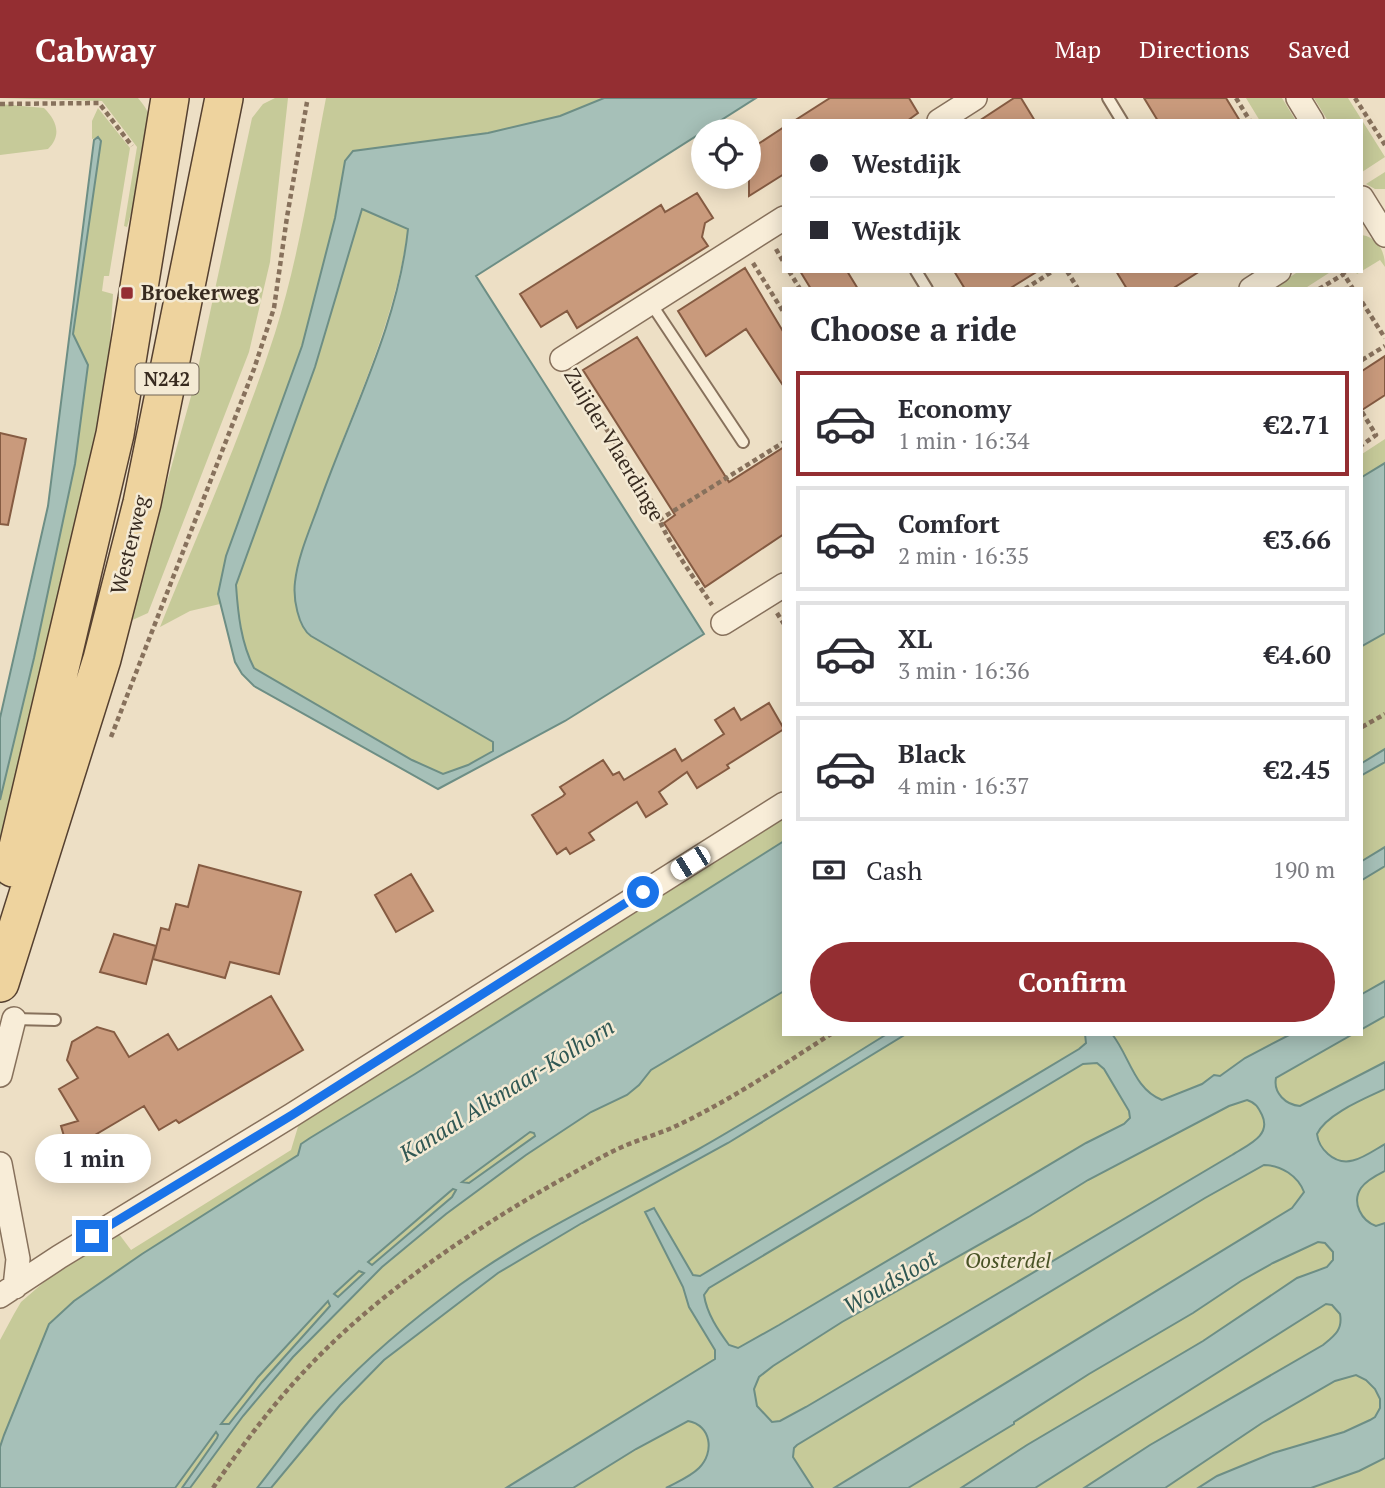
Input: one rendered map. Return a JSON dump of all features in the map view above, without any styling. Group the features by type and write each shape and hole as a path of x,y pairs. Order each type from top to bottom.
{"main road":[{"name":"Westerweg","path":"0,924 115,434 170,98"},
{"name":"Westerweg","path":"0,983 102,659 142,503 224,98"}],"street":[{"path":"942,119 975,98"},
{"path":"1297,98 1311,119"},
{"path":"1370,210 1385,235"},
{"name":"Zuijder Vlaerdinge","path":"562,359 782,219"},
{"path":"1254,287 1276,273"},
{"path":"723,623 782,586"},
{"path":"7,1292 58,1257 303,1108 782,805"},
{"path":"0,1075 14,1019"},
{"path":"0,1164 18,1259 7,1292"}],"lane":[{"path":"1108,98 1121,119"},
{"path":"650,302 743,442"},
{"path":"14,1019 55,1020"}],"path":[{"path":"1236,98 1249,119"},
{"path":"1355,98 1385,145"},
{"path":"142,656 254,369 274,308 307,102"},
{"path":"0,104 99,103 134,148"},
{"path":"741,245 782,310"},
{"path":"1029,287 1050,273"},
{"path":"1323,287 1343,273"},
{"path":"1363,304 1385,338"},
{"path":"1363,359 1385,346"},
{"name":"Zuijder Vlaerdinge","path":"562,359 657,510 659,520 699,585"},
{"path":"1363,414 1376,435 1363,444"},
{"path":"659,520 782,443"},
{"path":"1363,726 1385,714"},
{"path":"213,1488 242,1444 326,1348 423,1268 574,1172 729,1099 828,1036"}],"green space":[{"path":"0,98 138,98 151,120 151,140 127,227 124,226 137,147 102,101"},
{"path":"275,98 288,98 270,262 249,352 148,613 128,622 195,382 252,118 263,104"},
{"path":"326,98 604,98 560,116 488,133 353,151 345,161 335,218 302,346 226,556 218,594 220,604 190,611 160,627 235,444 275,333 298,246"},
{"path":"1246,98 1282,98 1295,119 1259,119"},
{"path":"1314,98 1348,98 1361,119 1327,119"},
{"path":"0,104 44,108 56,128 55,139 48,149 0,155"},
{"path":"98,108 130,148 109,276 104,276 102,291 113,294 105,422 31,767 0,887 0,800 34,658 75,464 88,365 73,334 101,141 92,139 92,121"},
{"path":"1363,122 1385,157 1363,171"},
{"path":"1385,172 1385,189 1375,189 1366,184"},
{"path":"362,209 408,229 402,264 383,331 303,549 295,582 296,604 303,626 311,636 493,742 493,751 468,765 443,774 412,760 254,668 239,617 236,585 315,367"},
{"path":"1363,235 1380,246 1385,267 1380,260 1363,270"},
{"path":"1296,273 1329,273 1307,287 1275,287"},
{"path":"1385,439 1385,463 1363,476 1363,453"},
{"name":"Oosterdel","path":"1385,627 1385,1488 167,1488 305,1313 525,1126 782,985 782,1036 1363,1036 1363,638"},
{"path":"782,818 782,843 310,1138 301,1144 298,1155 74,1301 49,1324 0,1447 0,1340 21,1302 66,1263 103,1239 119,1234 131,1250 291,1150 300,1120"}],"water":[{"path":"604,98 756,98 723,119 691,119 691,139 476,276 704,634 565,721 438,789 254,686 235,662 218,594 226,556 302,346 335,218 345,161 353,151 488,133 560,116","holes":["362,209 408,229 395,299 372,367 305,541 295,582 295,596 297,612 306,632 311,636 493,742 493,751 468,765 443,774 412,760 254,668 243,638 236,585 315,367"]},
{"path":"98,137 101,141 73,334 88,365 75,464 34,658 0,800 0,718 48,506 94,140"},
{"path":"1385,463 1385,633 1363,645 1363,476"},
{"path":"1385,749 1385,762 1363,774 1363,762"},
{"name":"Kanaal Alkmaar-Kolhorn","path":"782,842 782,992 651,1070 627,1095 591,1112 526,1155 446,1214 382,1267 293,1357 243,1416 190,1488 182,1488 217,1438 216,1432 175,1488 0,1488 0,1447 49,1324 74,1301 142,1254 298,1155 301,1144","holes":["530,1132 535,1136 469,1183 462,1182","453,1189 456,1190 452,1197 372,1265 368,1262","359,1271 364,1273 338,1297 334,1294","328,1301 330,1306 262,1382 229,1424 221,1424 258,1377"]},
{"path":"1385,847 1385,866 1363,879 1363,860"},
{"path":"1385,981 1385,1016 1363,1028 1363,993"},
{"path":"884,1036 903,1036 728,1143 582,1223 498,1273 384,1360 340,1405 271,1488 257,1488 330,1397 376,1353 441,1299 534,1237 697,1150"},
{"name":"Woudsloot","path":"1085,1036 1113,1036 1145,1088 1162,1100 1202,1084 1214,1075 1220,1076 1245,1058 1287,1036 1350,1036 1276,1078 1277,1089 1285,1101 1300,1106 1385,1062 1385,1089 1337,1113 1317,1134 1320,1145 1326,1152 1342,1161 1357,1160 1385,1144 1385,1171 1363,1185 1357,1200 1366,1220 1376,1226 1385,1223 1385,1458 1359,1471 1311,1488 1198,1488 1217,1476 1273,1453 1344,1432 1375,1417 1380,1408 1380,1399 1366,1380 1356,1375 1335,1381 1262,1423 1165,1488 1084,1488 1150,1445 1331,1339 1341,1320 1340,1314 1332,1305 1326,1304 1035,1488 961,1488 1027,1445 1203,1341 1297,1278 1327,1267 1333,1260 1333,1252 1325,1243 1318,1242 1241,1281 908,1488 834,1488 1292,1208 1304,1192 1298,1181 1288,1172 1264,1165 797,1445 793,1457 813,1488 666,1488 688,1477 704,1462 707,1454 709,1447 706,1433 688,1421 573,1488 506,1488 715,1359 715,1350 689,1307 683,1287 645,1212 654,1208 693,1275 700,1276 1086,1043","holes":["1097,1063 1104,1069 1129,1111 1130,1118 1124,1124 1086,1143 738,1348 729,1345 717,1328 704,1295 709,1288 1083,1064","1247,1100 1253,1102 1262,1115 1264,1129 1244,1147 780,1421 772,1422 757,1406 754,1389 759,1377 842,1322 1030,1216 1088,1180 1229,1106"]}],"building":[{"path":"830,98 909,98 918,113 910,119 797,119"},
{"path":"1014,98 1021,98 1034,119 982,119"},
{"path":"1144,98 1226,98 1239,119 1157,119"},
{"path":"782,128 782,175 761,188 761,142"},
{"path":"749,189 760,189 749,196"},
{"path":"697,193 713,218 705,223 702,237 708,246 577,328 567,311 541,327 520,294 661,205 665,212"},
{"path":"745,268 782,330 782,384 746,329 706,356 678,311"},
{"path":"801,273 848,273 857,287 810,287"},
{"path":"955,273 1035,273 1012,287 964,287"},
{"path":"1117,273 1197,273 1175,287 1126,287"},
{"path":"637,337 729,482 782,448 782,535 705,587 664,523 675,515 583,370"},
{"path":"1385,356 1385,395 1363,409 1363,370"},
{"path":"0,433 26,439 8,525 0,524"},
{"path":"769,703 782,730 727,765 729,768 697,788 687,772 659,792 667,804 646,817 637,802 589,833 594,840 570,854 566,848 557,854 532,815 565,794 560,787 603,760 613,775 619,772 624,780 675,749 682,761 724,734 715,720 734,708 741,720"},
{"path":"199,865 301,892 279,974 230,962 225,978 153,959 161,928 169,930 176,904 188,907"},
{"path":"411,874 433,911 396,932 375,895"},
{"path":"114,934 156,946 146,984 100,972"},
{"path":"271,996 303,1050 179,1123 176,1120 159,1130 144,1106 90,1138 91,1142 68,1150 61,1126 78,1121 59,1089 78,1078 67,1060 72,1042 97,1027 114,1032 129,1057 168,1034 178,1050"}],"place":[{"name":"Broekerweg","path":"127,293"}],"route":[{"path":"92,1236 292,1115 643,892"}]}
